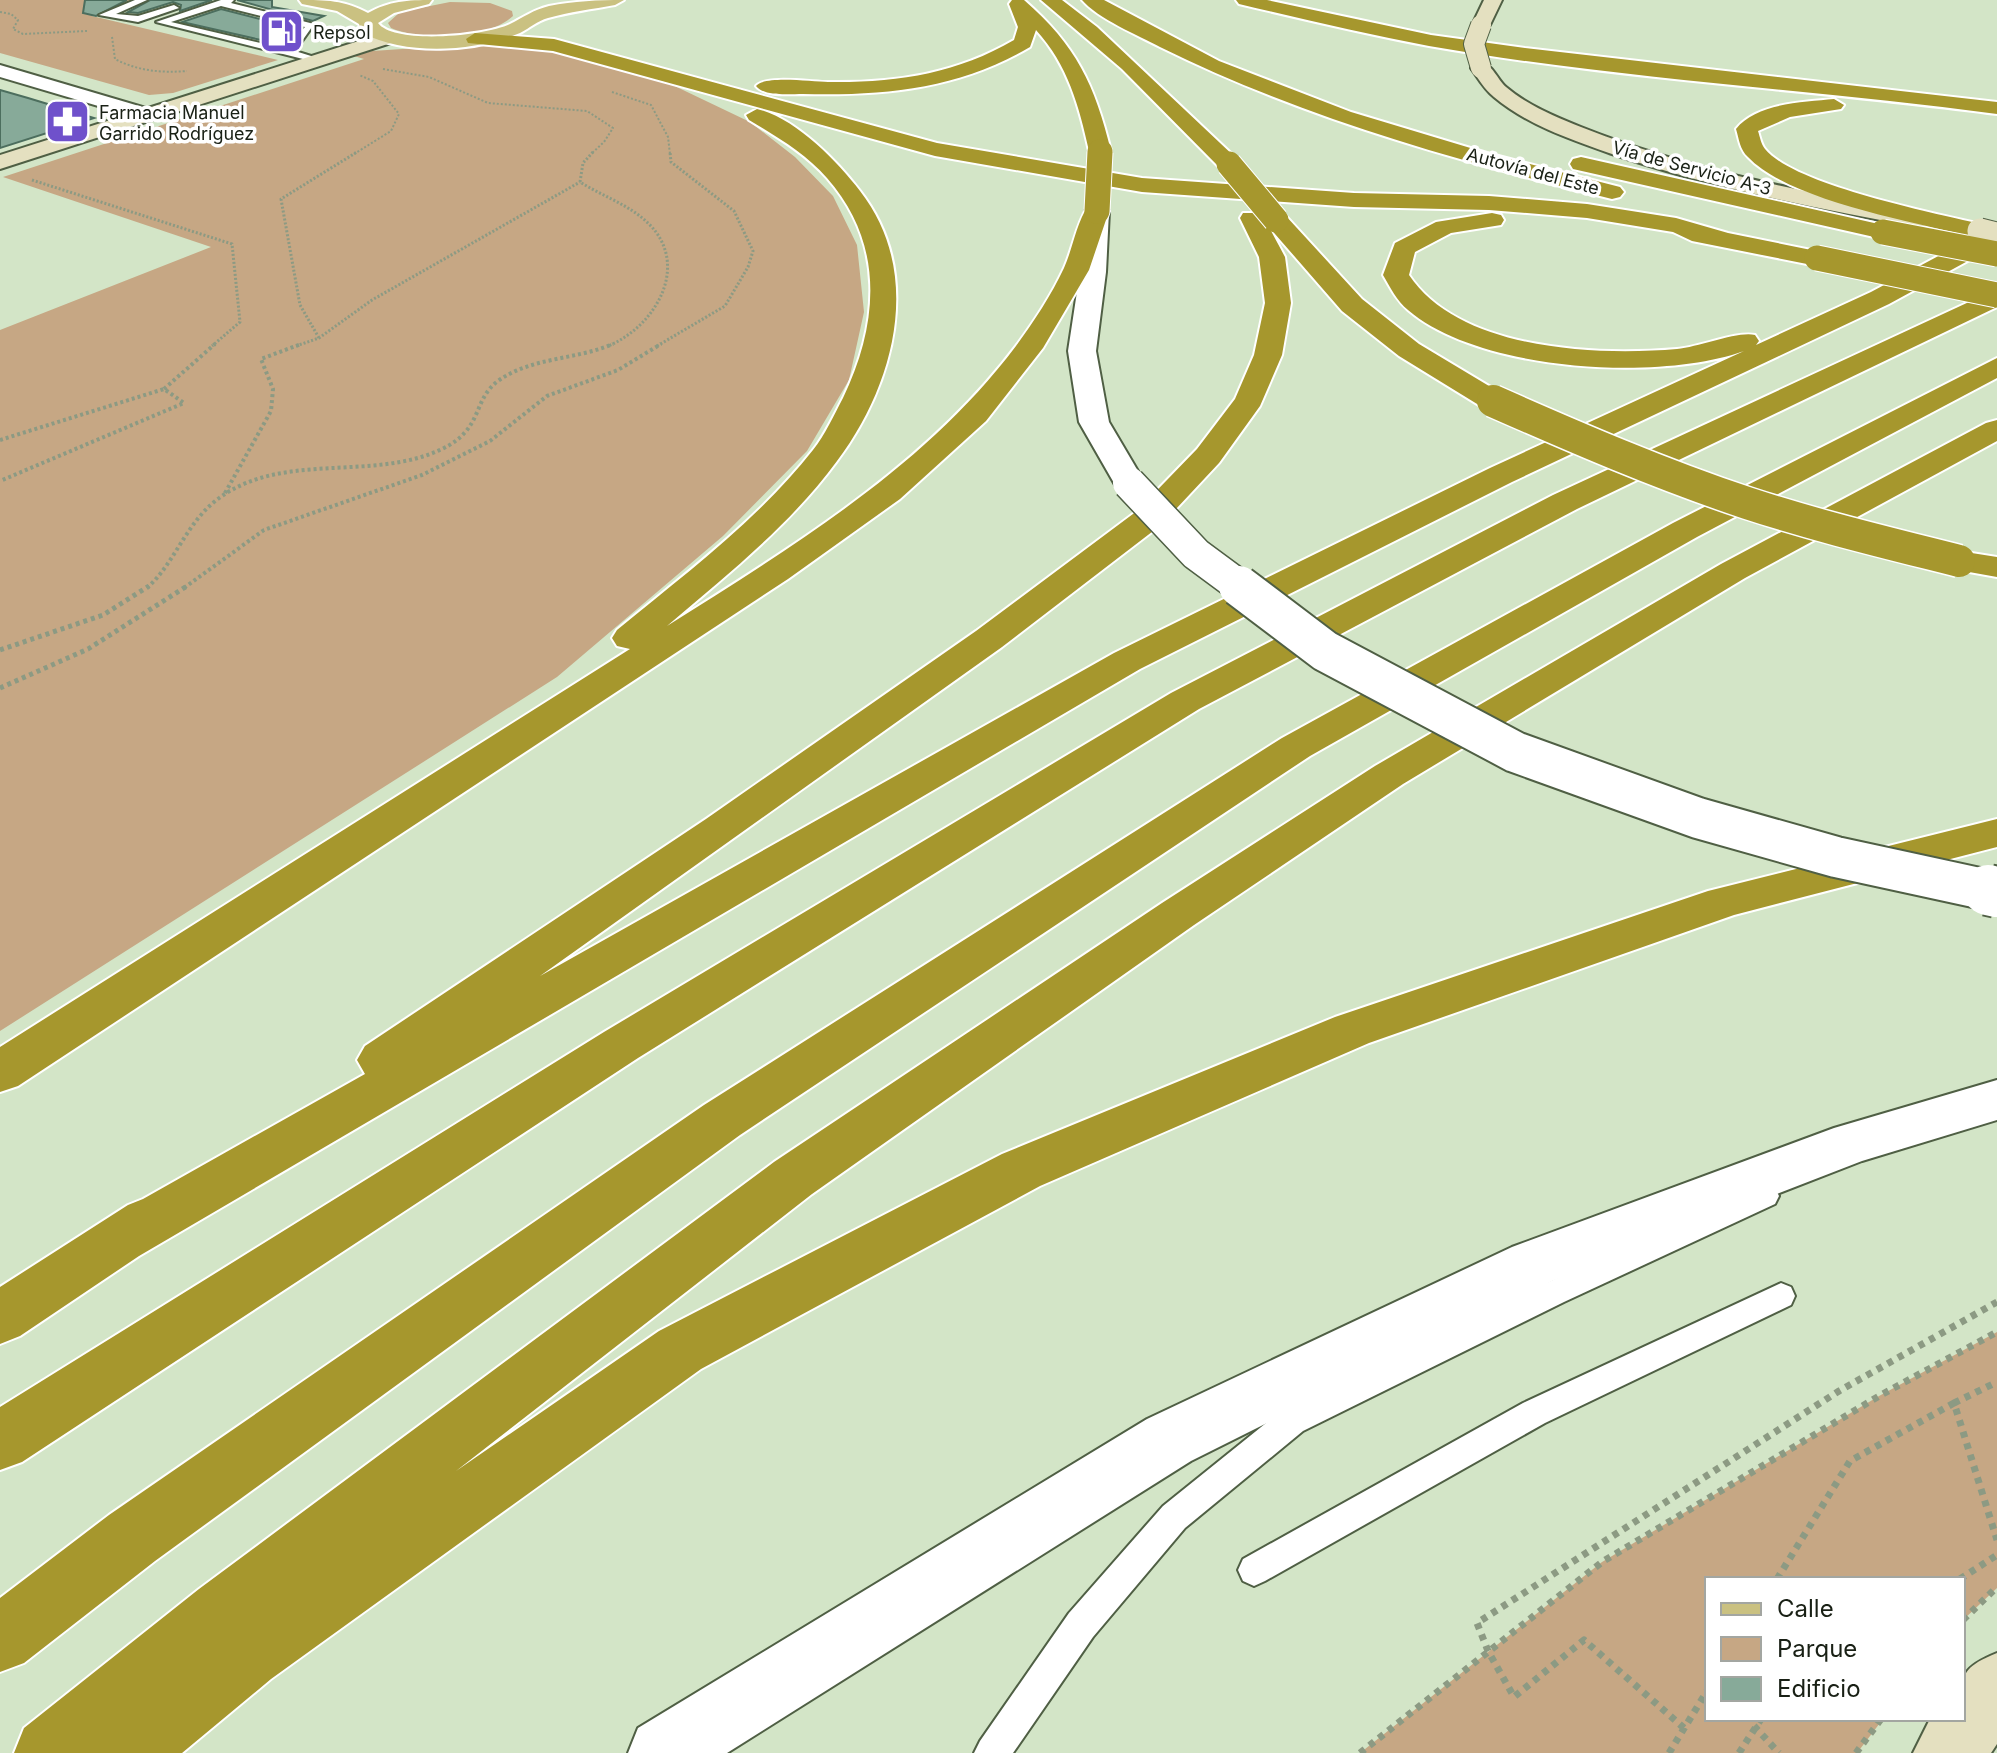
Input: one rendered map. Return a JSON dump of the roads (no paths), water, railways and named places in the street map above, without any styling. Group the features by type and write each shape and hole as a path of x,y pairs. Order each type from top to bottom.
{"highway":[{"path":"1050,0 1078,20 1152,86 1215,157 1264,219 1352,305 1409,350 1493,401 1610,453 1719,494 1836,530 1959,561 1997,567"},
{"name":"Autovía del Este","path":"1091,0 1189,54 1324,109 1502,165 1711,216 1997,275"},
{"name":"Autovía del Este","path":"1131,0 1220,46 1350,98 1516,149 1883,232 1992,239"},
{"path":"1245,0 1336,22 1499,49 1997,108"},
{"path":"1300,0 1332,2"},
{"path":"525,10 544,29 715,78 801,88 872,88 965,72 1000,59 1023,43 1027,27 1016,2"},
{"path":"0,1072 776,572 889,492 975,415 1029,348 1076,270 1097,211 1100,151 1089,98 1056,38 1016,2"},
{"path":"475,39 554,45 935,149 1142,185 1354,200 1489,203 1573,210 1676,225 1719,238"},
{"path":"1615,64 1772,74 1941,79"},
{"path":"289,885 603,660 740,545 826,455 867,383 885,319 885,267 872,227 854,197 818,156 776,125 731,102 656,71"},
{"path":"1992,239 1853,199 1791,177 1754,152 1747,129 1764,117 1797,108 1838,105 1894,108 1941,115 1997,130"},
{"path":"1880,298 1710,353 1621,360 1520,350 1464,332 1417,305 1396,275 1404,248 1445,227 1491,220 1550,218 1606,222 1719,238 1997,296"},
{"path":"0,1318 123,1238 721,829 989,639 1149,518 1208,456 1249,400 1268,355 1278,303 1264,219"},
{"path":"123,1238 1127,661 1501,475 1880,298 1992,239"},
{"path":"0,1441 621,1045 1185,701 1565,502 1997,296"},
{"path":"0,1639 132,1538 722,1120 1296,747 1685,530 1997,367"},
{"path":"49,1753 222,1612 793,1178 1178,914 1389,775 1733,571 1997,429"},
{"path":"127,1753 247,1655 680,1350 1021,1170 1352,1030 1441,999 1724,902 1997,833"}],"main road":[{"path":"308,0 343,7 368,21"},
{"path":"368,21 388,9 423,0"},
{"path":"0,162 387,38 440,42 475,39 516,28 525,10 615,0"},
{"name":"Vía de Servicio A-3","path":"1493,0 1474,44 1481,68 1497,90 1526,109 1606,145 1688,170 1992,239"},
{"path":"368,21 369,29 387,38"},
{"path":"1948,1753 1997,1687"}],"street":[{"path":"0,71 149,115"},
{"path":"1097,211 1082,351 1094,422 1129,483 1196,554 1325,651 1515,752 1698,818 1836,857 1997,892"},
{"path":"663,1753 1169,1440 1532,1264 1852,1143 1997,1100"}],"lane":[{"path":"143,0 104,15 138,19 177,7 205,8"},
{"path":"288,53 311,26 225,1 161,22 288,53 319,60"},
{"path":"992,1753 1081,1625 1174,1517 1292,1421 1554,1293 1778,1191 1852,1143"},
{"path":"1254,1570 1534,1413 1781,1296"}],"place":[{"name":"Repsol","path":"282,32"},
{"name":"Farmacia Manuel Garrido Rodríguez","path":"68,122"}]}
